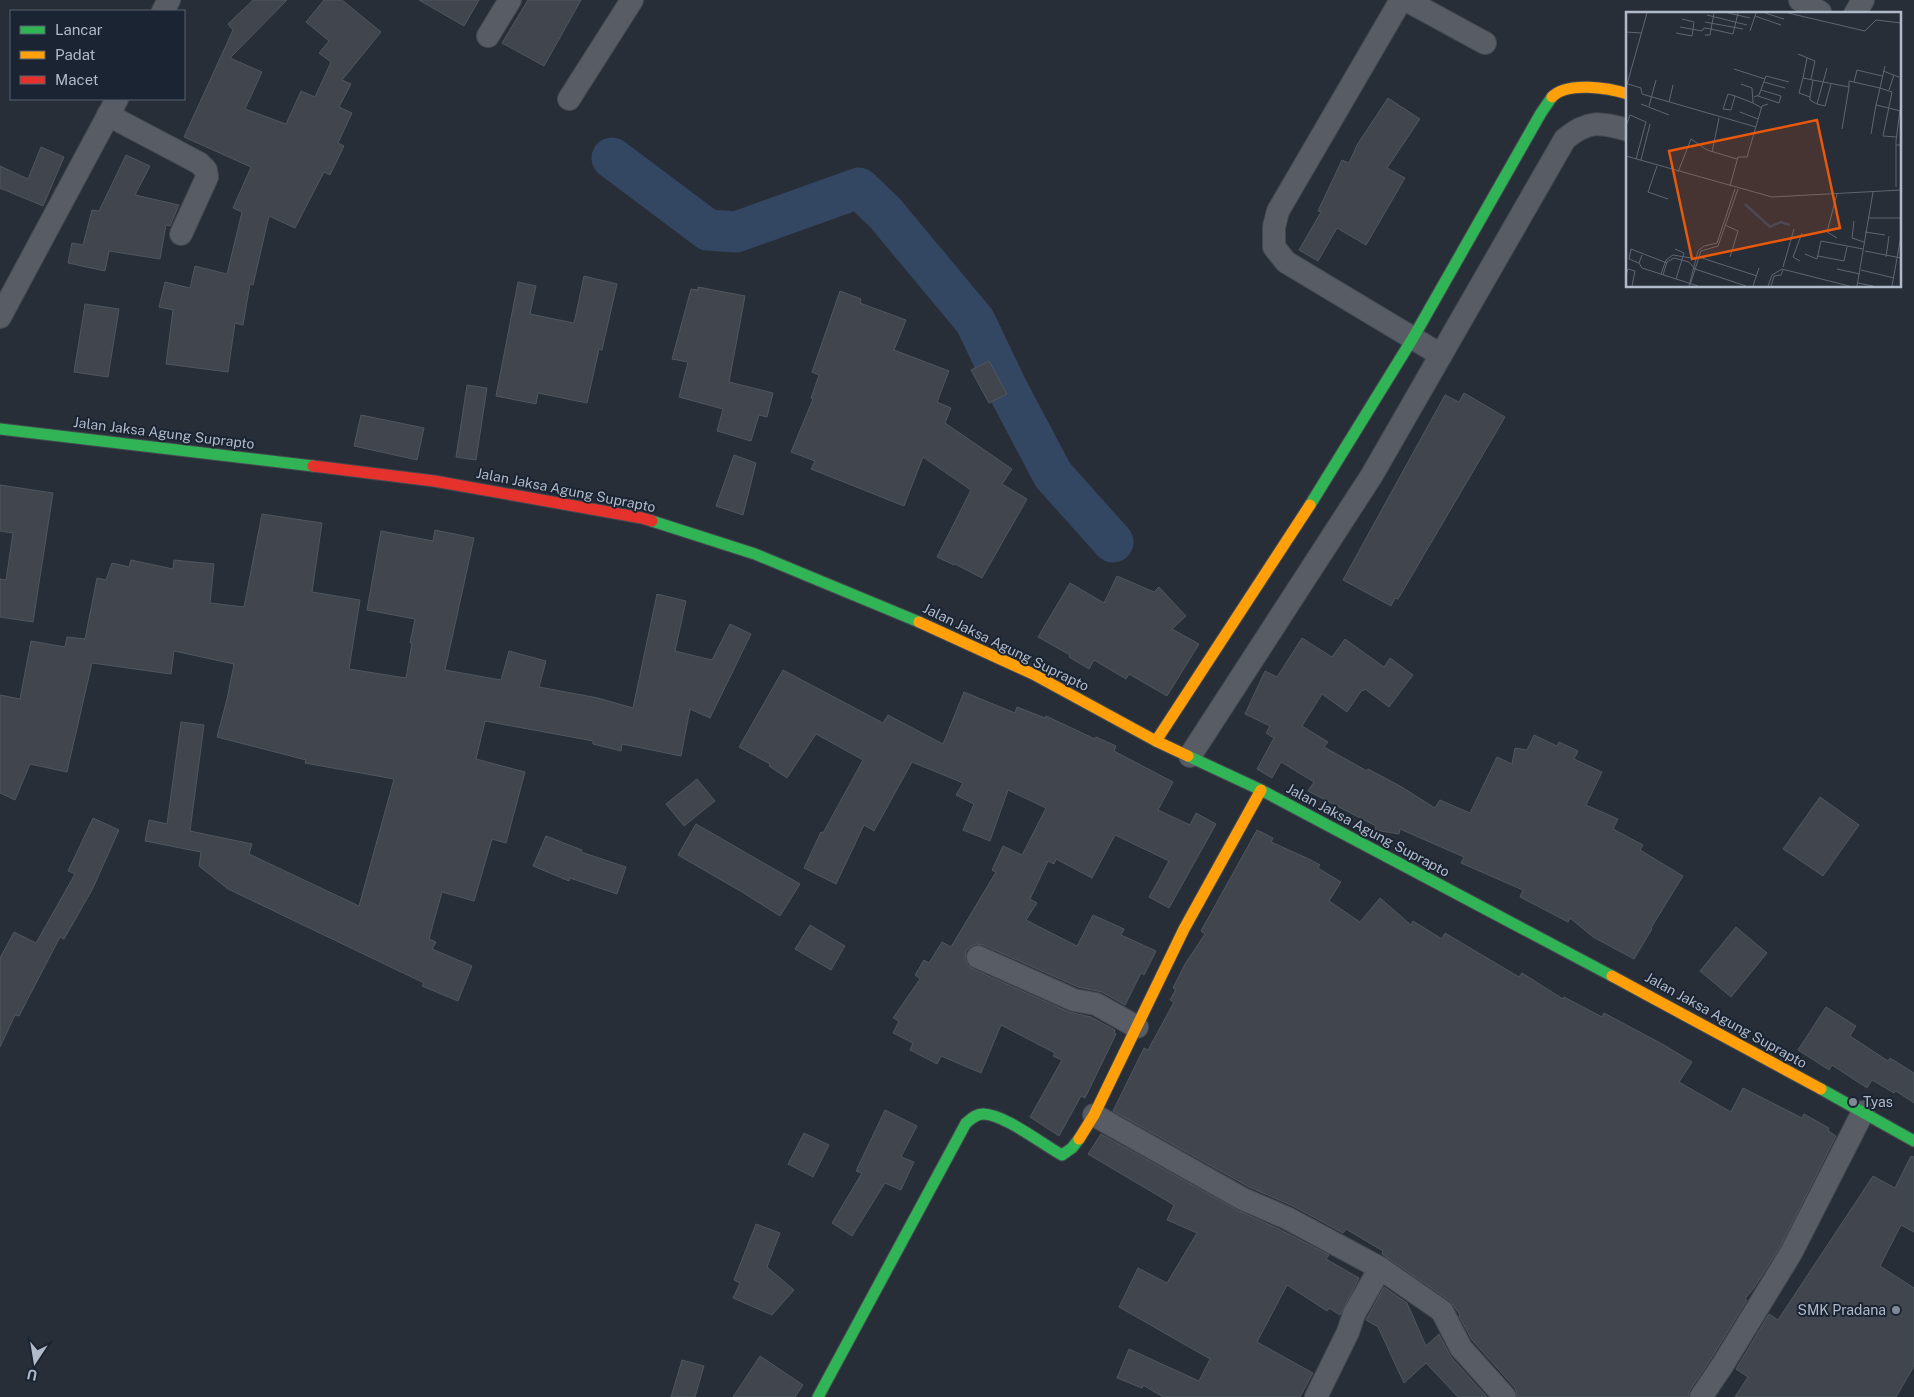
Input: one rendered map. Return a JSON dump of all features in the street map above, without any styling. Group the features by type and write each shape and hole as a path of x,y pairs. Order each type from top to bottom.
{"main road":[{"path":"1156,740 1337,462 1413,338 1540,113 1556,94 1576,88 1592,87 1617,90 1626,93"},
{"name":"Jalan Jaksa Agung Suprapto","path":"0,429 434,481 642,518 755,554 905,615 1033,674 1156,740 1261,790 1680,1011 1914,1141"},
{"path":"818,1397 966,1123 972,1116 984,1114 999,1118 1062,1155 1072,1148 1094,1115 1184,929 1261,790"}],"street":[{"path":"488,36 510,0"},
{"path":"570,99 632,0"},
{"path":"1402,0 1278,211 1274,227 1274,247 1286,262 1441,355"},
{"path":"1406,0 1485,43"},
{"path":"1800,0 1823,9"},
{"path":"1856,12 1863,0"},
{"path":"0,318 112,107 199,163 206,170 207,177 181,234"},
{"path":"1190,756 1372,475 1565,139 1578,128 1593,124 1610,125 1626,129"},
{"path":"1249,599 1279,619"},
{"path":"978,957 1074,1000 1096,1004 1137,1026"},
{"path":"1701,1397 1791,1253 1863,1112"},
{"path":"1094,1115 1243,1199 1287,1218 1380,1268 1442,1311 1461,1348 1505,1397"},
{"path":"1316,1397 1348,1332 1354,1314 1380,1268"}],"building":[{"path":"253,0 287,0 230,58 262,72 245,109 286,124 301,91 315,97 331,62 319,53 329,41 306,22 324,0 342,0 381,32 342,80 351,84 339,107 352,113 338,143 344,146 330,175 324,172 295,228 269,216 253,285 250,284 243,325 235,323 228,372 166,364 173,310 159,307 165,282 190,288 195,266 227,274 242,212 233,208 251,167 184,137 233,30 228,24"},
{"path":"419,0 479,0 464,26"},
{"path":"528,0 581,0 544,66 502,43"},
{"path":"1388,98 1420,119 1387,168 1405,178 1366,245 1337,228 1318,261 1299,250 1321,212 1318,211 1342,160 1349,163 1357,145"},
{"path":"41,147 64,157 43,206 0,188 0,166 28,179"},
{"path":"126,155 150,166 135,195 179,205 170,226 166,225 160,259 109,251 105,271 68,263 72,243 83,245 92,210 99,211"},
{"path":"584,276 617,284 602,350 599,349 587,403 538,393 536,404 496,396 518,282 536,286 530,314 574,323"},
{"path":"698,287 745,296 729,382 773,393 767,417 759,415 751,441 717,431 723,409 679,397 688,362 672,359 691,289 698,290"},
{"path":"840,291 861,299 860,303 906,320 894,350 949,371 937,402 951,408 945,423 1012,469 1002,484 1027,499 982,578 937,557 971,490 923,457 904,506 811,469 815,461 791,452 813,399 811,398 819,375 812,372"},
{"path":"85,304 119,309 108,377 74,372"},
{"path":"989,361 1007,394 989,403 971,370"},
{"path":"467,385 487,388 476,460 456,457"},
{"path":"1464,393 1505,417 1398,599 1395,598 1391,606 1343,580 1445,395 1459,402"},
{"path":"361,415 424,428 417,460 354,446"},
{"path":"734,455 756,463 743,515 716,506"},
{"path":"0,485 53,493 33,622 0,617 0,579 6,580 13,533 0,531"},
{"path":"262,514 322,523 312,592 360,600 349,669 406,678 415,619 367,610 381,531 433,541 435,530 474,538 445,670 501,680 509,651 546,661 539,687 598,698 633,708 657,594 686,601 675,651 712,660 730,624 751,634 710,718 690,709 681,756 622,744 621,751 593,744 593,741 485,721 476,759 525,772 506,843 492,839 474,901 442,892 429,939 436,942 432,949 472,966 458,1001 422,986 424,983 228,889 199,866 201,852 145,841 149,820 167,824 181,722 204,725 190,831 252,844 249,854 359,906 394,779 305,763 306,760 217,737 234,664 174,651 171,674 92,663 67,772 30,764 15,800 0,793 0,695 20,699 31,641 65,647 67,637 85,639 97,578 106,580 112,563 129,567 131,560 173,569 174,560 214,564 210,603 244,607"},
{"path":"1117,576 1154,592 1159,587 1186,616 1172,629 1199,644 1167,696 1129,674 1126,679 1094,660 1089,669 1069,657 1070,655 1038,637 1070,583 1104,603"},
{"path":"1302,638 1332,657 1345,639 1384,667 1390,658 1413,675 1389,707 1365,689 1362,690 1347,712 1322,694 1302,726 1328,742 1324,747 1367,771 1368,769 1400,786 1435,808 1440,800 1470,813 1497,757 1512,764 1515,748 1527,750 1534,735 1557,746 1559,742 1578,751 1574,759 1602,772 1586,805 1618,819 1613,829 1643,845 1640,850 1683,876 1634,959 1593,937 1570,918 1568,922 1520,897 1523,890 1461,863 1464,857 1400,829 1399,834 1375,830 1376,826 1308,791 1314,782 1281,762 1272,778 1257,769 1274,738 1266,733 1270,726 1245,714 1265,671 1277,677"},
{"path":"783,670 883,723 888,715 943,744 964,692 1015,713 1017,707 1045,718 1046,716 1095,739 1096,737 1116,746 1114,751 1173,782 1158,810 1190,825 1196,813 1216,824 1169,908 1149,897 1169,861 1115,835 1092,878 1056,859 1054,864 1048,861 1030,899 1037,903 1026,920 1077,946 1093,915 1124,929 1121,935 1156,951 1144,975 1141,973 1125,1005 1102,992 1078,987 983,945 976,944 966,951 965,959 973,969 1069,1012 1091,1017 1115,1030 1114,1033 1116,1034 1085,1098 1081,1096 1059,1136 1030,1117 1062,1060 1053,1056 1055,1053 1001,1025 981,1073 941,1056 937,1064 910,1050 913,1043 893,1033 899,1021 893,1018 920,979 915,975 924,960 929,963 942,942 951,947 996,872 992,870 1003,846 1022,855 1046,808 1008,790 990,841 963,830 974,804 956,795 963,783 912,762 874,831 864,825 836,884 804,868 821,832 823,833 863,760 816,734 787,778 769,766 770,764 739,747"},
{"path":"697,779 715,801 684,826 666,804"},
{"path":"1820,797 1859,825 1823,876 1783,849"},
{"path":"93,818 119,830 92,890 64,939 60,937 19,1016 15,1015 0,1047 0,958 14,932 36,943 75,874 68,871"},
{"path":"696,824 800,884 780,916 678,855"},
{"path":"1257,830 1273,838 1271,842 1320,865 1318,868 1341,882 1329,901 1360,922 1380,898 1411,925 1413,921 1442,939 1445,933 1519,977 1522,973 1563,999 1564,997 1602,1017 1604,1013 1692,1062 1679,1082 1731,1112 1743,1088 1802,1118 1804,1114 1829,1128 1828,1131 1836,1136 1780,1247 1745,1299 1747,1300 1690,1390 1688,1397 1518,1397 1515,1388 1472,1340 1460,1315 1450,1301 1382,1254 1383,1251 1346,1229 1343,1233 1293,1206 1249,1187 1113,1111 1144,1048 1148,1050 1174,1002 1170,1000 1176,989 1173,988 1185,964 1205,934 1201,931"},
{"path":"546,836 582,850 581,852 626,867 617,894 570,878 569,881 533,866"},
{"path":"810,925 845,946 831,970 795,949"},
{"path":"1736,927 1767,953 1731,997 1700,971"},
{"path":"1826,1007 1856,1026 1850,1036 1888,1061 1890,1058 1914,1073 1914,1103 1896,1091 1894,1093 1872,1080 1867,1088 1832,1065 1829,1070 1798,1050"},
{"path":"885,1110 917,1126 901,1157 914,1162 901,1190 885,1183 852,1236 832,1223 862,1173 856,1171"},
{"path":"804,1133 829,1145 813,1177 788,1164"},
{"path":"1101,1134 1237,1210 1329,1255 1326,1259 1359,1278 1340,1315 1329,1308 1327,1311 1287,1285 1257,1342 1313,1373 1300,1397 1163,1397 1143,1385 1142,1388 1117,1378 1129,1349 1199,1381 1210,1359 1119,1307 1138,1268 1167,1283 1197,1233 1167,1220 1174,1205 1088,1154"},
{"path":"1911,1156 1914,1157 1914,1232 1901,1225 1880,1266 1914,1288 1914,1366 1896,1397 1735,1397 1748,1377 1736,1369 1769,1314 1778,1320 1873,1176 1895,1188"},
{"path":"756,1224 780,1233 767,1267 794,1290 772,1315 733,1298 740,1283 734,1280"},
{"path":"1384,1287 1407,1303 1426,1346 1439,1334 1451,1357 1487,1397 1458,1397 1426,1363 1404,1383 1378,1327 1366,1320"},
{"path":"760,1356 803,1385 795,1397 733,1397"},
{"path":"682,1360 704,1366 695,1397 671,1397"}],"waterway":[{"path":"612,158 708,230 736,232 859,188 885,213 975,321 1007,388 1053,475 1113,542"}],"traffic: fast":[{"path":"1310,505 1413,338 1541,113 1552,97"},
{"path":"0,429 313,466"},
{"path":"652,521 755,554 919,622"},
{"path":"1188,756 1261,790 1612,976"},
{"path":"1821,1089 1914,1141"},
{"path":"818,1397 966,1123 978,1115 992,1115 1023,1130 1062,1155 1072,1148 1079,1139"}],"traffic: slow":[{"path":"1552,97 1559,92 1578,87 1600,88 1626,94"},
{"path":"1156,741 1310,505"},
{"path":"919,622 1033,674 1156,741 1188,756"},
{"path":"1079,1139 1094,1115 1184,929 1261,790"},
{"path":"1612,976 1821,1089"}],"traffic: jam":[{"path":"313,466 434,481 652,521"}],"place":[{"name":"Tyas","path":"1853,1102"},
{"name":"SMK Pradana","path":"1896,1310"}]}
